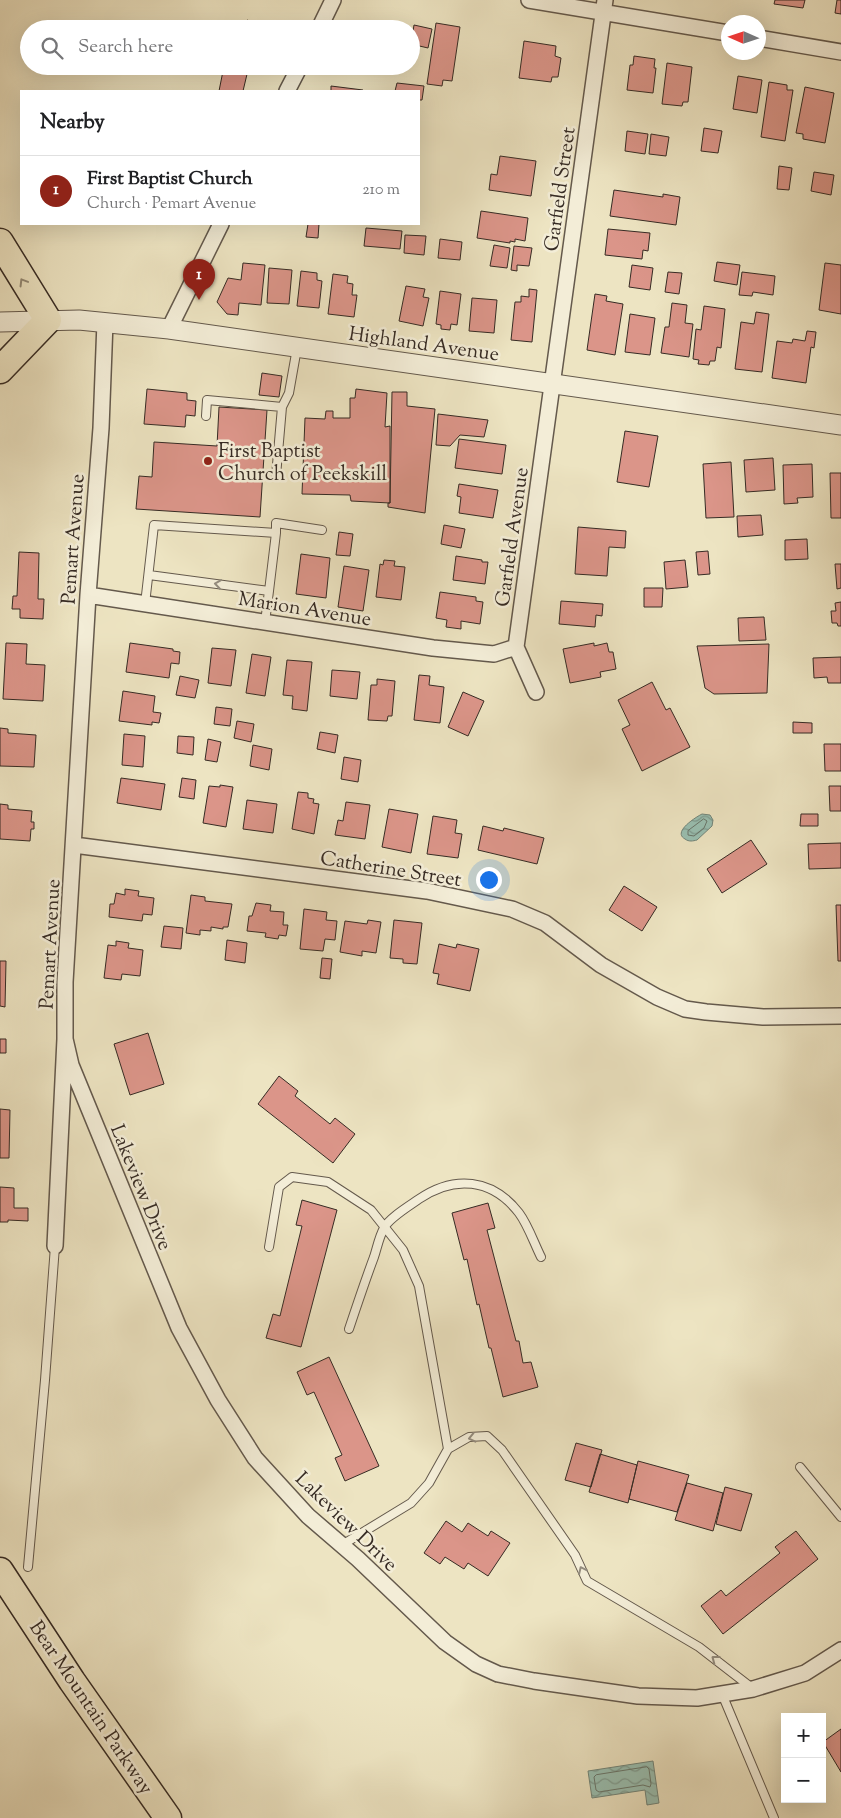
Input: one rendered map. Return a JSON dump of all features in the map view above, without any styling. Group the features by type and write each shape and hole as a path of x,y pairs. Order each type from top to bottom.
{"highway":[{"path":"0,242 48,320 0,370"},
{"name":"Bear Mountain Parkway","path":"0,1571 72,1681 168,1818"}],"street":[{"path":"323,20 333,0"},
{"path":"529,0 604,6 721,32"},
{"name":"Garfield Street","path":"552,384 604,6"},
{"path":"766,39 841,52"},
{"path":"288,90 296,75"},
{"path":"169,329 221,225"},
{"name":"Highland Avenue","path":"0,322 48,320 105,322 169,329 841,426"},
{"name":"Pemart Avenue","path":"55,1246 66,982 105,322"},
{"name":"Garfield Avenue","path":"516,647 552,384"},
{"name":"Marion Avenue","path":"88,595 433,648 494,654 516,647"},
{"path":"516,647 536,692"},
{"name":"Catherine Street","path":"74,846 426,891 512,909 545,923 601,965 657,997 685,1009 762,1017 841,1016"},
{"name":"Lakeview Drive","path":"65,1039 71,1065 179,1328 218,1400 256,1458 308,1516 342,1545 445,1642 476,1664 498,1674 638,1696 697,1698 753,1689 805,1673 841,1650"}],"lane":[{"path":"276,476 282,407 289,393 297,348"},
{"path":"206,416 207,400 282,407"},
{"path":"266,622 276,523 322,530"},
{"path":"145,604 154,525 276,533"},
{"path":"149,575 270,591"},
{"path":"269,1247 279,1187 292,1177 328,1182 371,1210 403,1250 418,1286 448,1449"},
{"path":"349,1329 384,1227 431,1191 460,1183 478,1184 493,1190 508,1200 520,1215 541,1257"},
{"name":"Pemart Avenue","path":"28,1567 55,1246"},
{"path":"342,1545 410,1503 429,1483 448,1449 469,1437 487,1436 508,1458 575,1555 587,1581 699,1647 753,1689"},
{"path":"800,1467 841,1517"},
{"path":"722,1694 774,1818"}],"water":[{"path":"702,814 710,815 713,820 712,826 697,840 690,841 685,839 681,833 683,829"},
{"path":"653,1761 659,1803 647,1805 645,1790 592,1798 588,1771"}],"building":[{"path":"775,0 805,0 803,8 774,4"},
{"path":"837,0 841,0 841,14 835,13"},
{"path":"436,23 460,27 452,81 443,80 442,86 427,84"},
{"path":"420,26 432,29 428,48 420,46"},
{"path":"524,41 556,46 555,56 561,58 558,77 552,77 551,82 519,78"},
{"path":"634,56 655,59 654,68 656,68 653,93 627,90 630,65 633,65"},
{"path":"667,63 692,67 688,102 683,102 682,106 662,104"},
{"path":"222,75 247,75 243,90 219,90"},
{"path":"738,76 762,80 757,113 733,109"},
{"path":"769,82 787,85 787,90 793,90 785,141 761,137"},
{"path":"397,83 424,86 422,100 420,100 420,90 395,90"},
{"path":"331,86 363,90 331,90"},
{"path":"805,87 834,93 825,143 803,139 803,134 796,133"},
{"path":"704,128 722,131 718,153 701,151"},
{"path":"627,131 648,134 645,154 625,151"},
{"path":"651,134 669,137 666,156 649,154"},
{"path":"500,156 536,161 531,196 489,190 491,174 497,175"},
{"path":"779,166 792,168 789,190 777,189"},
{"path":"814,172 834,175 831,195 811,191"},
{"path":"614,190 663,197 663,194 680,197 676,225 610,216"},
{"path":"481,211 528,218 525,241 515,239 515,242 510,241 510,243 477,238"},
{"path":"308,225 319,225 318,238 306,237"},
{"path":"366,228 402,231 400,249 364,246"},
{"path":"608,229 650,233 648,251 643,250 642,259 605,255"},
{"path":"405,235 426,236 424,255 404,253"},
{"path":"440,239 462,242 460,260 438,258"},
{"path":"494,245 510,248 507,268 490,266"},
{"path":"514,246 532,248 529,266 517,265 517,271 511,270"},
{"path":"717,262 740,265 737,285 714,281"},
{"path":"243,263 265,265 261,305 239,303 238,315 227,314 217,302 228,278 241,280"},
{"path":"825,263 841,265 841,314 819,310"},
{"path":"632,265 653,268 650,290 629,287"},
{"path":"269,268 292,270 289,304 267,303"},
{"path":"301,271 317,273 317,280 322,281 319,308 297,306"},
{"path":"668,272 682,273 679,294 665,292"},
{"path":"742,272 775,276 773,295 753,292 752,296 739,295"},
{"path":"333,274 348,276 347,283 353,284 352,295 357,295 354,317 328,314"},
{"path":"406,286 425,289 423,297 429,298 423,326 399,321"},
{"path":"529,289 537,290 532,342 511,340 515,302 521,302 521,296 529,297"},
{"path":"440,291 461,294 457,325 451,324 450,330 441,329 441,325 436,324"},
{"path":"595,294 607,296 606,301 623,304 615,355 587,350"},
{"path":"472,298 497,300 494,333 469,331"},
{"path":"672,303 687,305 685,323 693,324 689,357 661,353 665,327 669,327"},
{"path":"704,306 725,309 721,348 717,347 715,361 710,361 709,365 698,364 699,360 693,359 696,329 701,330"},
{"path":"756,312 769,314 762,372 735,369 741,322 754,324"},
{"path":"630,314 655,318 650,355 625,352"},
{"path":"807,331 816,332 814,348 811,347 806,383 772,378 777,341 792,343 793,339 805,341"},
{"path":"262,373 282,376 279,397 259,395"},
{"path":"147,389 187,393 187,400 196,401 195,416 186,415 185,427 144,424"},
{"path":"356,389 387,393 385,427 390,426 390,503 351,501 350,495 302,494 305,418 325,419 326,411 333,411 333,418 350,418 350,398 355,398"},
{"path":"392,392 407,392 407,406 435,409 425,513 388,507 388,503 390,503"},
{"name":"First Baptist Church of Peekskill","path":"219,407 267,410 260,517 136,509 139,476 152,477 154,442 217,446"},
{"path":"438,414 488,420 484,437 460,435 450,446 436,445"},
{"path":"625,431 658,436 649,487 617,482"},
{"path":"459,439 506,445 502,474 455,468"},
{"path":"773,458 775,490 746,492 744,460"},
{"path":"731,462 734,517 706,518 703,464"},
{"path":"812,464 813,497 797,498 798,503 784,504 783,465"},
{"path":"830,473 841,473 841,518 831,518"},
{"path":"459,484 498,490 493,518 459,513 461,497 457,496"},
{"path":"761,515 763,535 738,537 737,516"},
{"path":"444,525 465,529 461,548 441,544"},
{"path":"578,527 626,531 625,548 609,547 607,576 575,574"},
{"path":"339,532 353,534 350,556 336,555"},
{"path":"807,539 808,559 785,560 785,540"},
{"path":"708,551 710,574 698,575 696,552"},
{"path":"19,552 39,553 38,599 44,599 43,619 20,618 20,609 12,609 13,596 17,596"},
{"path":"301,554 330,558 326,598 296,594"},
{"path":"456,556 488,562 485,584 453,580"},
{"path":"384,560 395,561 394,566 405,567 401,600 376,597 380,564 383,565"},
{"path":"685,560 688,587 666,589 664,562"},
{"path":"835,564 841,564 841,588 837,589"},
{"path":"344,566 369,570 363,611 338,607"},
{"path":"644,588 663,588 662,607 644,607"},
{"path":"440,592 476,597 476,601 483,602 480,624 461,621 461,629 446,627 447,620 436,618"},
{"path":"561,601 603,604 602,616 596,615 595,627 559,624"},
{"path":"841,602 841,626 838,626 837,623 832,623 831,611 836,611 835,603"},
{"path":"764,617 766,640 739,641 738,618"},
{"path":"6,643 27,644 26,664 45,665 43,701 3,699"},
{"path":"130,643 173,649 173,651 180,652 179,664 171,663 169,678 126,672"},
{"path":"594,643 594,646 607,643 609,652 613,652 616,669 600,672 601,677 570,683 563,649"},
{"path":"769,644 767,693 714,694 705,688 697,646"},
{"path":"212,648 236,650 231,686 208,683"},
{"path":"252,654 271,657 265,696 246,693"},
{"path":"841,657 841,683 828,683 827,677 814,678 813,658"},
{"path":"287,660 312,662 307,711 292,709 293,696 283,695"},
{"path":"332,670 360,672 357,699 330,696"},
{"path":"419,675 430,676 429,685 444,687 440,723 414,720"},
{"path":"180,676 199,680 195,698 176,695"},
{"path":"377,679 395,681 392,716 388,716 387,721 368,720 371,685 377,685"},
{"path":"652,682 666,710 670,708 690,747 642,771 622,729 630,725 618,700"},
{"path":"123,691 155,696 153,712 161,713 159,723 152,722 152,725 119,721"},
{"path":"463,692 484,701 468,736 448,727"},
{"path":"216,707 232,709 230,726 214,724"},
{"path":"237,721 254,724 251,742 234,738"},
{"path":"793,722 812,723 812,733 793,733"},
{"path":"0,728 8,729 8,733 36,735 34,767 0,766"},
{"path":"320,732 338,735 335,753 317,749"},
{"path":"124,734 145,736 143,767 122,765"},
{"path":"178,736 194,737 193,755 177,753"},
{"path":"208,739 221,742 217,762 205,760"},
{"path":"824,744 841,744 841,771 825,771"},
{"path":"253,745 272,749 269,770 250,766"},
{"path":"344,757 361,760 358,782 341,779"},
{"path":"121,778 165,784 161,810 117,803"},
{"path":"182,778 196,780 194,799 179,797"},
{"path":"220,785 233,787 226,827 203,823 209,786 220,787"},
{"path":"829,786 841,786 841,811 830,811"},
{"path":"298,792 308,793 308,798 314,799 313,803 319,804 314,834 292,829"},
{"path":"247,800 277,804 273,833 243,829"},
{"path":"346,802 370,805 365,839 335,835 338,820 343,821"},
{"path":"0,804 8,805 8,809 32,811 31,822 34,822 34,829 31,829 30,841 0,839"},
{"path":"389,809 418,814 411,853 382,847"},
{"path":"801,814 818,814 818,826 800,826"},
{"path":"433,816 457,820 455,833 462,834 458,858 427,854"},
{"path":"483,826 503,831 504,828 544,838 537,864 478,850"},
{"path":"751,840 767,864 722,893 707,869"},
{"path":"841,843 841,868 809,869 808,844"},
{"path":"624,886 657,907 642,931 609,910"},
{"path":"125,889 139,891 138,896 154,898 152,915 143,914 142,921 109,917 110,904 114,904 116,893 125,895"},
{"path":"191,895 205,897 205,901 232,904 228,927 223,927 223,929 211,927 211,931 200,930 200,935 186,933"},
{"path":"256,903 271,905 270,911 284,912 283,925 288,925 286,936 279,935 278,939 265,937 266,933 247,931 249,916 252,916"},
{"path":"836,905 841,905 841,961 838,961"},
{"path":"304,909 327,912 326,920 337,921 335,940 325,939 323,951 300,949"},
{"path":"368,920 381,922 376,953 362,951 362,956 340,952 345,921 367,924"},
{"path":"394,920 422,923 417,964 403,963 403,959 390,958"},
{"path":"164,926 183,928 181,949 161,947"},
{"path":"227,940 247,943 245,963 225,960"},
{"path":"116,941 129,943 128,948 143,950 140,976 122,974 121,980 104,978 108,945 116,946"},
{"path":"439,944 456,948 457,944 479,949 470,991 437,984 439,974 433,973"},
{"path":"322,958 332,959 330,979 320,978"},
{"path":"0,961 6,961 5,1007 0,1006"},
{"path":"148,1033 164,1084 130,1095 114,1044"},
{"path":"0,1039 6,1039 6,1053 0,1053"},
{"path":"279,1076 298,1091 295,1096 330,1124 335,1118 355,1134 333,1163 258,1104"},
{"path":"0,1109 10,1110 9,1158 0,1158"},
{"path":"0,1187 14,1188 14,1208 28,1208 28,1221 8,1220 8,1222 0,1222"},
{"path":"302,1200 337,1210 301,1347 266,1338 273,1314 280,1316 302,1226 296,1225"},
{"path":"488,1203 495,1228 487,1230 516,1341 519,1341 523,1363 531,1362 538,1387 503,1397 479,1304 477,1305 467,1259 464,1260 452,1213"},
{"path":"329,1357 379,1466 345,1481 335,1458 342,1455 314,1392 307,1395 297,1372"},
{"path":"576,1443 602,1450 591,1487 565,1480"},
{"path":"600,1454 637,1465 628,1503 589,1492"},
{"path":"638,1461 689,1475 677,1512 629,1499"},
{"path":"687,1483 723,1493 713,1531 675,1520"},
{"path":"725,1487 752,1494 741,1531 716,1524"},
{"path":"446,1521 462,1532 468,1523 488,1536 491,1531 510,1543 488,1576 468,1563 464,1569 445,1557 440,1564 424,1553"},
{"path":"796,1531 818,1559 723,1634 701,1606 721,1590 726,1596 780,1553 775,1547"},
{"path":"841,1729 841,1772 826,1747 826,1740"}],"place":[{"name":"First Baptist Church","path":"199,300"},
{"name":"First Baptist Church of Peekskill","path":"208,461"}]}
